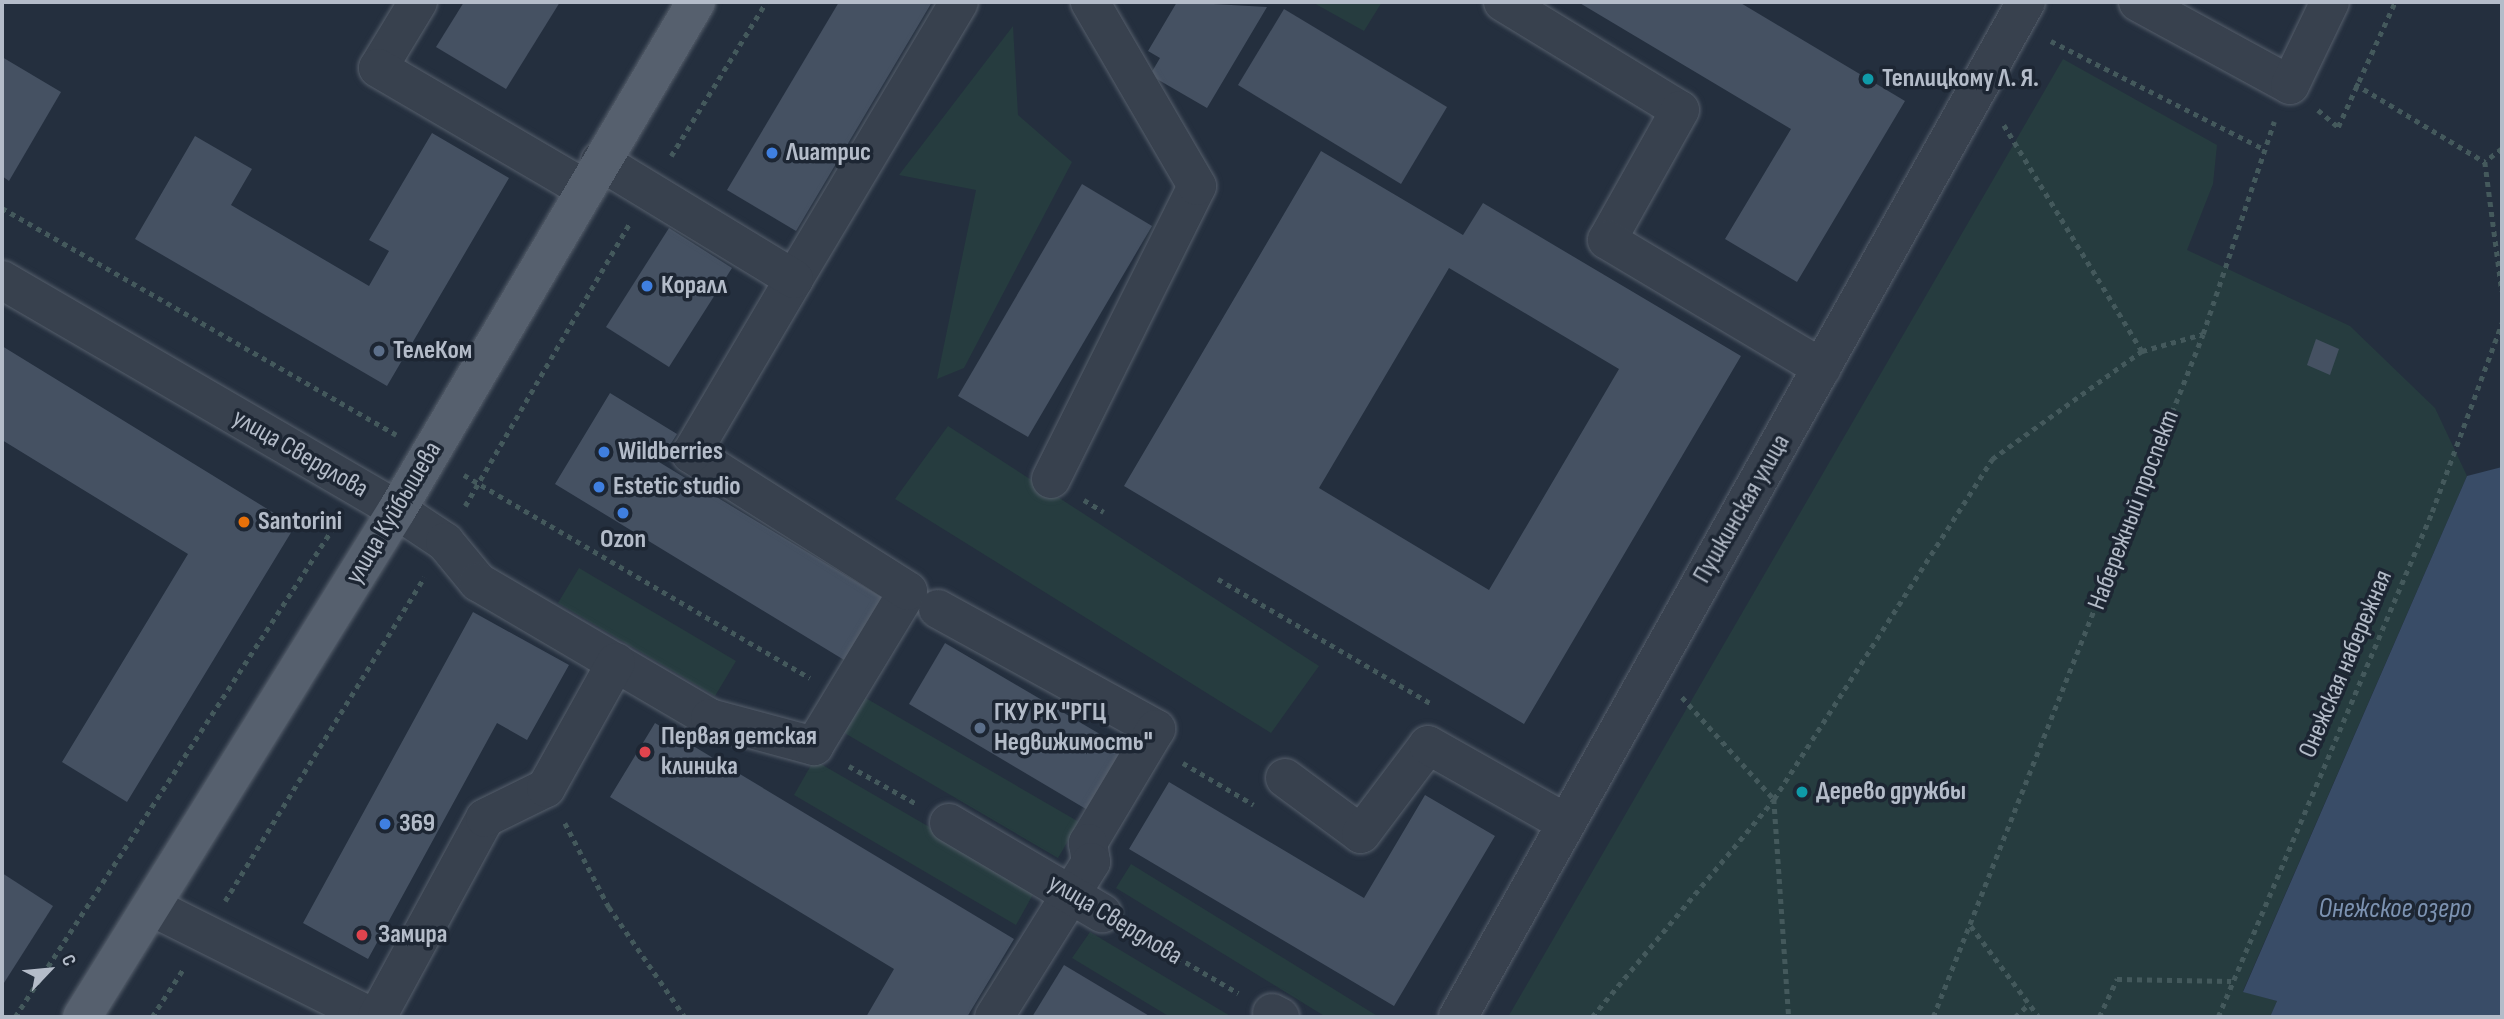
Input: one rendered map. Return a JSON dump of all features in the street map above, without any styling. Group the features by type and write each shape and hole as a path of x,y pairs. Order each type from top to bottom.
{"main road":[{"name":"улица Куйбышева","path":"82,1017 154,908 397,510 592,174 696,2"}],"street":[{"path":"418,2 378,68 592,174 651,189 794,279"},
{"path":"855,682 908,591 691,454 959,2"},
{"path":"1051,479 1197,186 1090,2"},
{"path":"1503,2 1680,110 1607,240 1822,368"},
{"path":"2138,2 2290,85 2330,2"},
{"name":"Пушкинская улица","path":"1458,1017 1564,822 2022,11"},
{"name":"улица Свердлова","path":"2,280 397,510 445,542 478,582 710,718 814,746 855,682"},
{"path":"938,609 1156,729 1088,843 1091,862 1087,903 994,1017"},
{"path":"154,908 374,1017 485,818 547,788 616,662"},
{"path":"1285,778 1361,834 1428,744 1564,822"},
{"name":"улица Свердлова","path":"933,813 1087,903"}],"path":[{"path":"152,1017 445,542 651,189 766,2"},
{"path":"2290,85 2338,127 2355,84 2395,2"},
{"path":"2022,11 2264,149"},
{"path":"2355,84 2486,162"},
{"name":"Набережный проспект","path":"1933,1017 2203,334 2264,149 2290,85"},
{"path":"2002,121 2142,351"},
{"path":"2486,162 2502,149"},
{"path":"2486,162 2502,291"},
{"path":"2,208 430,454 812,680 855,682"},
{"name":"Онежская набережная","path":"2218,1017 2432,512 2502,323"},
{"path":"1592,1017 1774,799 1992,459 2142,351 2203,334"},
{"path":"15,1017 397,436"},
{"path":"1218,579 1441,710"},
{"path":"1680,694 1774,799 1789,1017"},
{"path":"1179,761 1238,796"},
{"path":"856,770 933,813"},
{"path":"547,788 609,907 685,1017"},
{"name":"улица Свердлова","path":"1087,903 1276,1015"},
{"path":"1971,926 2039,1017"},
{"path":"2099,1017 2117,979 2231,982"},
{"path":"2015,1017 2029,1004"}],"green space":[{"path":"1312,2 1382,2 1364,31"},
{"path":"1013,26 1018,115 1072,162 964,368 937,379 976,190 899,175"},
{"path":"2063,59 2217,145 2213,184 2187,250 2350,326 2435,408 2467,476 2243,991 2277,1001 2270,1017 1508,1017"},
{"path":"948,426 1319,666 1271,733 895,499"},
{"path":"579,568 736,661 715,696 558,603"},
{"path":"857,693 1079,822 1058,858 836,728"},
{"path":"814,760 1036,889 1016,925 794,795"},
{"path":"1131,864 1379,1017 1326,1017 1116,888"},
{"path":"1090,932 1232,1017 1170,1017 1072,958"}],"water":[{"name":"Онежское озеро","path":"2502,467 2502,1017 2270,1017 2277,1001 2243,992 2467,476"}],"building":[{"path":"464,2 560,2 506,89 436,47"},
{"path":"839,2 932,2 796,231 727,190"},
{"path":"1177,2 1267,7 1207,108 1150,75 1160,58 1148,51"},
{"path":"1578,2 1739,2 1905,101 1797,282 1725,239 1791,129"},
{"path":"1284,9 1447,107 1401,184 1238,85"},
{"path":"2,57 61,92 9,181 2,176"},
{"path":"432,133 509,178 387,386 135,239 195,136 252,169 231,205 369,286 389,251 369,240"},
{"path":"1321,151 1463,235 1483,203 1741,356 1524,724 1124,486","holes":["1449,268 1619,369 1489,590 1319,488"]},
{"path":"1082,184 1152,226 1028,437 958,396"},
{"path":"669,228 732,268 669,367 606,327"},
{"path":"2316,339 2339,349 2330,375 2307,365"},
{"path":"2,346 295,526 127,802 62,762 188,554 2,440"},
{"path":"610,393 677,434 659,462 891,603 854,666 555,484"},
{"path":"473,612 569,665 527,740 497,723 368,959 303,923"},
{"path":"945,643 1127,750 1091,812 909,704"},
{"path":"655,723 1014,939 967,1017 866,1017 894,969 610,797"},
{"path":"1169,782 1364,898 1425,795 1495,836 1394,1006 1129,849"},
{"path":"2,873 53,906 2,986"},
{"path":"1064,965 1151,1017 1032,1017"}],"place":[{"name":"Теплицкому Л. Я.","path":"1868,79"},
{"name":"Лиатрис","path":"772,153"},
{"name":"Коралл","path":"647,286"},
{"name":"ТелеКом","path":"379,351"},
{"name":"Wildberries","path":"604,452"},
{"name":"Estetic studio","path":"599,487"},
{"name":"Ozon","path":"623,513"},
{"name":"Santorini","path":"244,522"},
{"name":"ГКУ РК \"РГЦ Недвижимость\"","path":"980,728"},
{"name":"Первая детская клиника","path":"645,752"},
{"name":"Дерево дружбы","path":"1802,792"},
{"name":"369","path":"385,824"},
{"name":"Замира","path":"362,935"}]}
